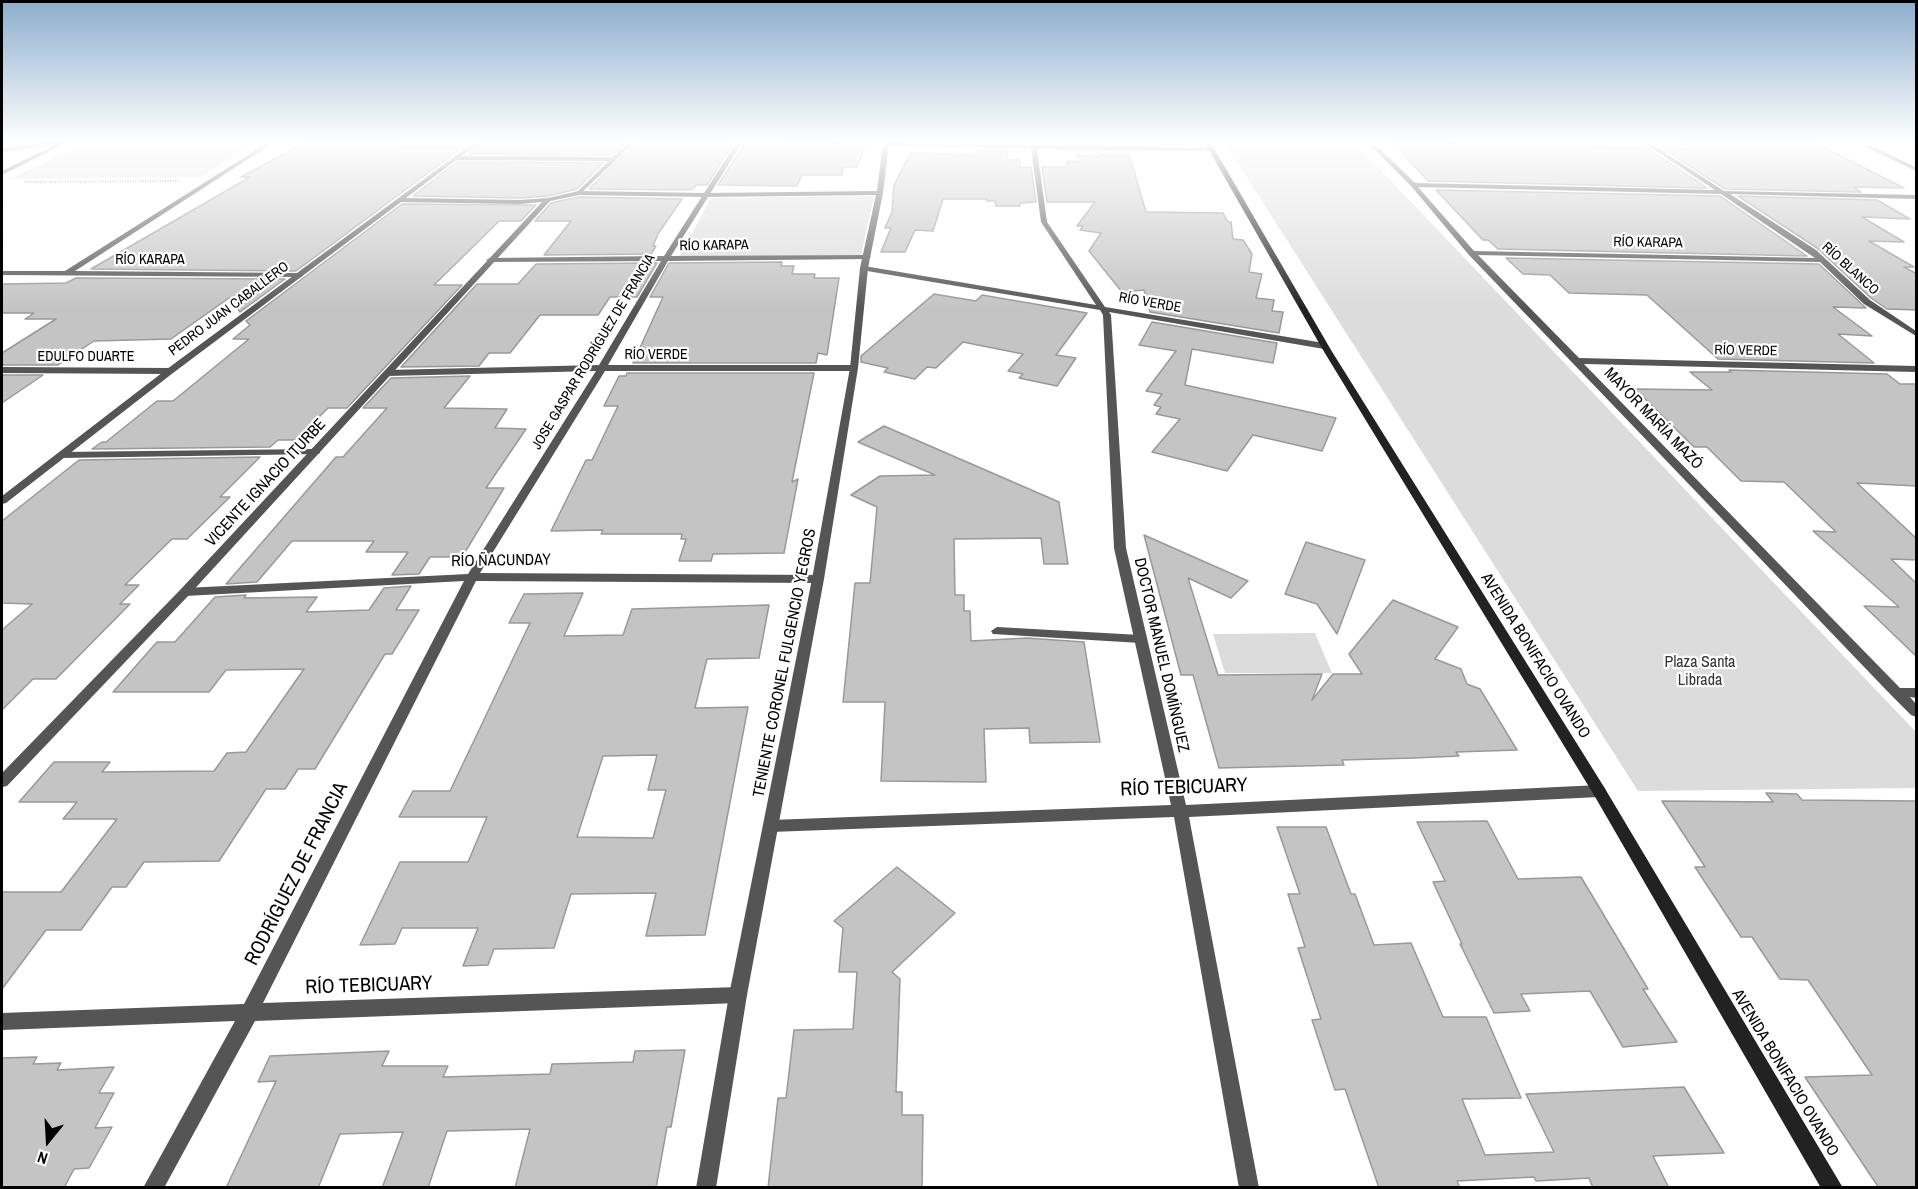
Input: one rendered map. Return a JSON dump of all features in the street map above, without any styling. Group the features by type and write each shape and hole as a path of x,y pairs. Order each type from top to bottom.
{"main road":[{"name":"AVENIDA BONIFACIO OVANDO","path":"1240,198 1324,346 1599,791 1833,1188"}],"street":[{"path":"66,273 185,198"},
{"path":"398,200 555,198"},
{"name":"JOSE GASPAR RODRÍGUEZ DE FRANCIA","path":"472,577 602,368 703,198"},
{"name":"TENIENTE CORONEL FULGENCIO YEGROS","path":"706,1188 738,995 818,579 854,368 865,263 879,198"},
{"name":"DOCTOR MANUEL DOMÍNGUEZ","path":"1041,198 1044,222 1103,308 1107,318 1120,548 1180,811 1249,1188"},
{"name":"MAYOR MARÍA MAZÓ","path":"1425,198 1472,253 1917,712"},
{"name":"RÍO BLANCO","path":"1729,198 1823,260 1867,302 1917,334"},
{"name":"PEDRO JUAN CABALLERO","path":"2,501 170,371 398,200"},
{"name":"VICENTE IGNACIO ITURBE","path":"2,782 185,592 548,200"},
{"name":"RÍO KARAPA","path":"1472,253 1823,260"},
{"name":"RÍO KARAPA","path":"490,260 865,263"},
{"name":"RÍO VERDE","path":"865,263 1103,308 1324,346"},
{"name":"RÍO KARAPA","path":"2,273 299,275"},
{"name":"RÍO VERDE","path":"1576,361 1917,369"},
{"name":"RÍO VERDE","path":"387,373 602,368 854,368"},
{"name":"EDULFO DUARTE","path":"2,370 170,371"},
{"path":"61,455 315,452"},
{"name":"RÍO ÑACUNDAY","path":"185,592 472,577 818,579"},
{"name":"RODRÍGUEZ DE FRANCIA","path":"153,1188 249,1013 472,577"},
{"path":"997,631 1140,639"},
{"path":"1896,692 1917,693"},
{"name":"RÍO TEBICUARY","path":"771,826 1180,811 1599,791"},
{"name":"RÍO TEBICUARY","path":"2,1021 738,995"}],"green space":[{"path":"711,198 873,198 861,255 679,257"},
{"name":"Plaza Santa Librada","path":"1260,198 1408,198 1916,732 1916,788 1638,791"},
{"path":"1315,633 1332,673 1225,673 1213,634"}],"building":[{"path":"213,198 394,198 296,271 91,269"},
{"path":"572,198 682,199 658,234 653,246 656,246 651,254 544,255 571,221 535,221 551,203"},
{"path":"893,198 1035,198 1036,202 1020,203 1020,206 996,206 995,201 987,201 987,199 943,199 933,231 915,230 905,252 881,252 891,228 885,228 892,212"},
{"path":"1046,198 1142,198 1146,212 1223,213 1228,222 1231,222 1233,239 1243,240 1252,254 1249,272 1262,274 1256,298 1274,300 1272,311 1283,312 1279,333 1150,312 1144,290 1122,292 1089,251 1101,233 1080,230 1083,226 1077,226 1095,202 1047,202"},
{"path":"1444,198 1724,198 1807,256 1498,249 1488,240 1483,240"},
{"path":"1742,198 1877,200 1910,219 1862,217 1904,242 1869,241 1914,267 1904,267 1917,274 1917,310 1887,309 1871,298 1817,248"},
{"path":"402,204 536,205 521,221 499,221 434,285 462,285 347,408 328,408 296,440 278,440 270,447 92,449 106,442 157,401 173,401 249,339 233,339 250,325 246,321"},
{"path":"1506,258 1819,264 1866,308 1833,307 1872,336 1838,334 1874,363 1718,359 1647,295 1569,293 1550,275 1523,274"},
{"path":"782,262 781,266 794,266 792,274 815,274 814,278 839,278 827,355 818,353 816,363 633,363 663,297 650,297 669,263"},
{"path":"657,263 637,297 610,297 598,315 540,315 510,353 489,353 479,366 401,367 477,284 518,284 536,264"},
{"path":"76,278 285,279 240,312 229,298 171,339 94,341 58,365 2,365 2,353 56,319 25,319 34,313 2,313 2,284 66,283"},
{"path":"934,294 976,301 982,295 1087,313 1056,355 1076,358 1057,386 1019,378 1023,374 1008,371 1023,354 963,342 936,368 927,367 915,379 884,372 888,368 861,362 861,356"},
{"path":"1152,322 1277,343 1273,363 1192,349 1185,385 1336,418 1322,451 1253,435 1227,471 1152,452 1180,419 1156,414 1161,407 1154,405 1162,394 1146,391 1176,351 1139,345"},
{"path":"1729,370 1887,374 1900,384 1917,384 1917,486 1857,483 1917,539 1917,560 1891,559 1917,584 1917,657 1864,606 1899,607 1813,531 1836,532 1784,482 1741,481 1707,447 1694,447 1635,389 1712,390 1690,372 1731,372"},
{"path":"627,373 814,373 792,482 798,479 784,553 713,554 711,561 679,561 686,539 681,539 682,534 601,534 603,530 551,531 586,460 592,460 618,406 604,406 619,376 626,376"},
{"path":"2,375 43,375 2,403"},
{"path":"470,376 444,408 507,409 495,428 526,429 486,488 504,488 462,557 430,557 419,574 392,575 408,552 366,552 374,541 292,541 257,582 226,584 336,457 343,457 387,408 363,408 391,378"},
{"path":"884,426 1059,502 1068,564 1044,564 1041,538 954,539 955,595 964,595 964,611 970,611 971,641 1027,638 1084,642 1100,742 1030,743 1029,728 984,729 986,782 881,781 885,702 843,702 855,583 870,583 877,507 851,495 880,476 935,475 858,442"},
{"path":"260,457 220,497 230,497 187,539 172,539 125,585 139,585 120,604 130,604 56,679 33,679 2,710 2,630 32,604 2,603 2,521 79,460"},
{"path":"1144,535 1248,581 1231,598 1188,578 1218,675 1322,674 1312,700 1333,674 1362,674 1349,654 1393,600 1458,627 1435,659 1461,669 1467,684 1480,689 1517,750 1456,752 1459,756 1342,760 1344,765 1219,768 1193,675 1181,675"},
{"path":"1306,542 1365,560 1337,634 1317,604 1285,594"},
{"path":"411,586 396,610 419,610 392,654 385,654 315,769 298,769 285,789 266,789 219,861 144,862 126,887 112,887 81,930 46,930 2,989 2,892 61,892 117,819 63,819 77,802 19,802 54,762 110,762 102,772 214,771 227,753 246,752 304,669 226,670 209,692 113,692 157,642 175,642 215,597 246,595 244,598 317,597 306,612 369,610 384,588"},
{"path":"583,593 564,636 623,635 632,609 769,605 759,658 707,659 695,708 748,707 705,935 646,936 656,893 571,894 554,948 494,949 488,965 463,966 478,928 402,928 395,944 360,945 400,862 468,862 487,817 399,817 413,791 450,791 530,623 509,623 524,594","holes":["657,755 648,790 666,790 653,838 577,837 603,756"]},
{"path":"1766,793 1797,794 1802,800 1917,801 1917,1188 1879,1188 1805,1077 1872,1075 1808,980 1780,979 1752,937 1741,937 1695,867 1705,867 1662,801 1773,802"},
{"path":"1487,821 1518,879 1581,877 1648,989 1643,989 1677,1042 1623,1047 1590,991 1521,994 1530,1011 1494,1013 1433,882 1445,881 1417,822"},
{"path":"1277,827 1326,827 1351,894 1355,894 1374,945 1411,943 1443,1017 1486,1017 1521,1098 1462,1099 1485,1155 1554,1152 1526,1094 1684,1087 1724,1153 1653,1156 1669,1188 1593,1188 1589,1178 1536,1181 1534,1177 1457,1181 1460,1188 1379,1188 1345,1089 1335,1090 1312,1020 1321,1019 1298,948 1305,947 1288,894 1300,894"},
{"path":"897,867 955,913 892,972 900,979 896,1092 902,1092 902,1115 923,1115 922,1188 768,1188 778,1098 786,1098 794,1030 853,1029 857,972 839,972 843,928 834,921"},
{"path":"685,1050 671,1127 667,1127 656,1188 515,1188 530,1129 447,1131 428,1188 382,1188 403,1132 340,1134 318,1188 226,1188 276,1081 258,1082 270,1056 389,1051 382,1066 448,1066 443,1077 550,1074 552,1064 633,1062 635,1051"},
{"path":"37,1057 33,1064 61,1063 57,1070 114,1067 99,1093 114,1093 95,1128 112,1127 89,1168 74,1169 64,1188 2,1188 2,1058"}]}
